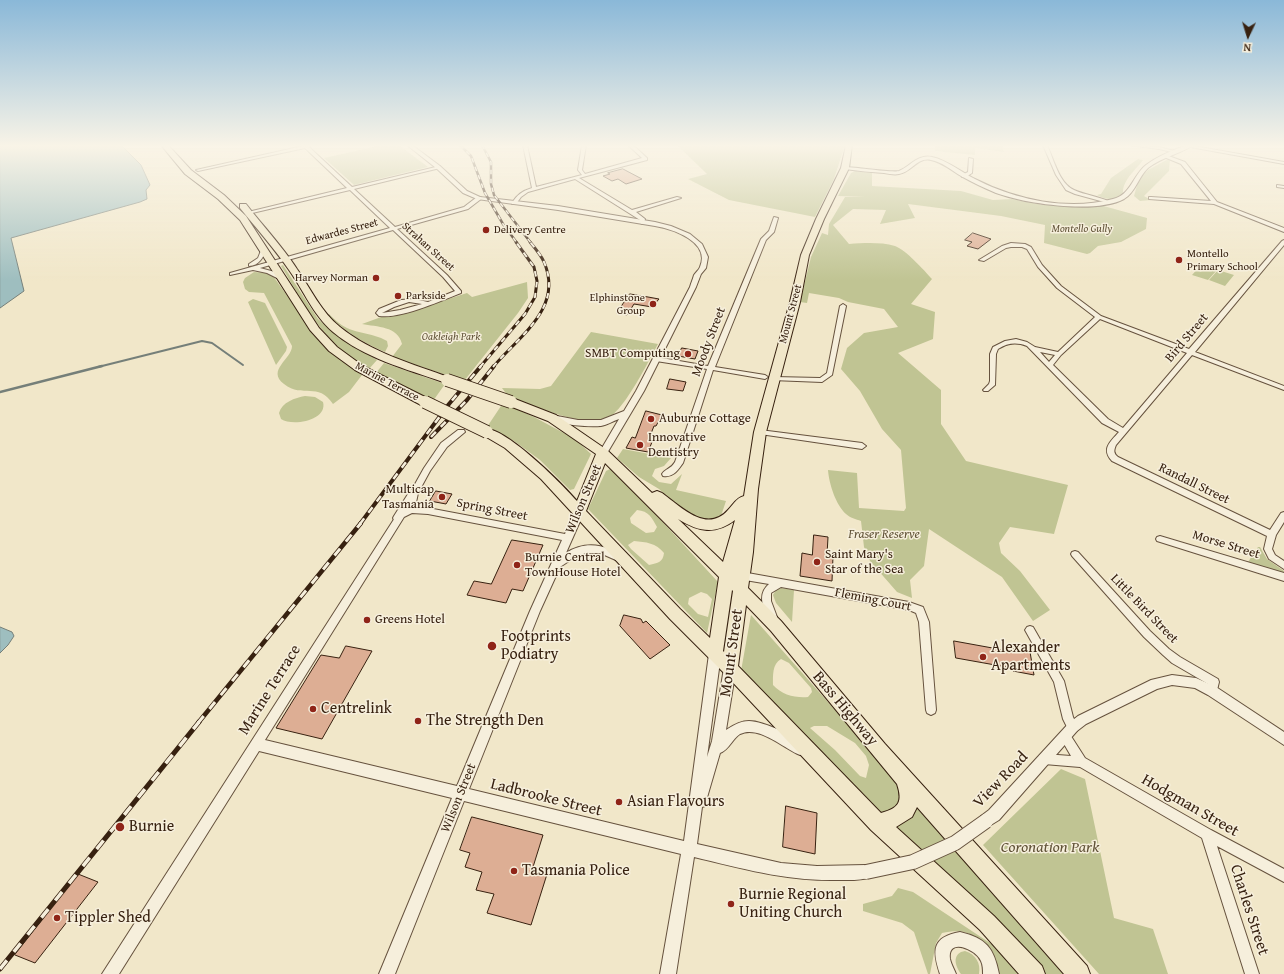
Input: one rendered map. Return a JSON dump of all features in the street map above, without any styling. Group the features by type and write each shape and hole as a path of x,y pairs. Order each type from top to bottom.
{"highway":[{"name":"Marine Terrace","path":"212,190 242,218 272,261 315,330 333,349 359,368 381,381 486,432 509,445 546,476 580,510"},
{"name":"Marine Terrace","path":"224,190 250,213 293,268 318,311 326,320 354,342 376,354 400,364 511,402 552,418 603,453"},
{"name":"Mount Street","path":"730,668 748,536 751,489 769,378 795,302 805,255 834,190"},
{"name":"Bass Highway","path":"603,453 620,468 726,575 741,583 879,750 1079,974"},
{"name":"Wilson Street","path":"580,510 603,453"},
{"path":"620,468 685,517 706,526 716,525 730,518 751,489"},
{"name":"Mount Street","path":"715,654 726,575 751,489"},
{"path":"580,510 675,614 730,668 813,756 878,822 987,923 1034,974"},
{"path":"878,822 894,819 906,811 910,796 905,780"}],"street":[{"path":"250,213 340,190"},
{"name":"Strahan Street","path":"353,190 445,276 459,292 426,304 391,315 381,315 378,313 381,310 411,300 418,299 426,304"},
{"name":"Wilson Street","path":"463,190 479,198 669,227 688,235 700,246 705,257 703,268 698,274 693,287 627,413 603,453"},
{"path":"514,203 521,194 530,190"},
{"path":"597,190 643,219 642,222"},
{"path":"996,190 1028,201 1051,203 1106,202 1125,197 1129,190"},
{"path":"1073,190 1096,197 1106,202"},
{"path":"1205,190 1215,203"},
{"name":"Edwardes Street","path":"232,274 272,261 466,208 479,198"},
{"path":"632,212 678,198"},
{"path":"1151,198 1215,203 1284,230"},
{"name":"Moody Street","path":"666,474 674,470 679,463 711,368 764,240 771,232 776,218"},
{"path":"982,260 1010,245 1018,244 1029,248 1040,266 1059,287 1099,317 1284,388"},
{"name":"Bird Street","path":"1110,450 1283,244"},
{"path":"244,270 260,259 264,249"},
{"path":"244,270 265,270 277,274 284,280"},
{"path":"656,359 769,378 822,380 830,374 843,306"},
{"path":"1050,365 1059,354 1099,317"},
{"path":"986,390 992,385 993,381 993,354 995,348 1007,341 1030,344 1105,421 1124,432"},
{"path":"1034,349 1059,354"},
{"path":"552,418 578,423 602,423 627,413"},
{"path":"397,518 444,445 461,432"},
{"path":"760,432 862,446"},
{"name":"Randall Street","path":"1110,450 1110,455 1115,459 1272,535"},
{"path":"411,510 412,497 417,487"},
{"name":"Marine Terrace","path":"110,974 397,518 403,513 411,510"},
{"name":"Spring Street","path":"411,510 428,511 568,538"},
{"name":"Wilson Street","path":"387,974 554,566 580,510"},
{"path":"1272,535 1284,515"},
{"name":"Morse Street","path":"1272,535 1268,549 1272,557 1284,566"},
{"name":"Morse Street","path":"1160,539 1284,577"},
{"path":"554,566 572,553 586,548 594,548 608,552 630,566"},
{"name":"Little Bird Street","path":"1075,554 1147,634 1166,652 1176,660 1214,682 1212,691"},
{"name":"Fleming Court","path":"741,583 782,583 909,606 920,610 924,622 931,710"},
{"path":"776,626 768,607 766,596 772,586 782,583"},
{"path":"1030,630 1059,681 1068,719 1073,727"},
{"name":"Mount Street","path":"696,814 699,770 715,654"},
{"name":"Mount Street","path":"668,974 696,814 715,753 723,720 730,668"},
{"name":"View Road","path":"689,850 768,868 799,873 828,874 866,872 913,862 955,843 994,815 1073,727 1095,713 1136,692 1155,684 1172,680 1196,683 1212,691 1234,704 1284,739"},
{"path":"715,753 722,742 733,732 744,726 754,726 769,731 813,756"},
{"name":"Hodgman Street","path":"1065,737 1081,762"},
{"name":"Ladbrooke Street","path":"256,744 689,850"},
{"name":"Hodgman Street","path":"1044,759 1081,762 1284,876"},
{"name":"Charles Street","path":"1207,834 1252,974"},
{"path":"948,974 943,962 944,949 947,944 956,938 969,940 981,949 989,963 991,974"}],"green space":[{"path":"710,190 828,190 815,217 729,200"},
{"path":"841,190 961,191 993,200 1012,199 1043,205 1100,205 1147,218 1146,229 1121,242 1098,246 1087,254 1044,243 1045,225 1001,216 908,204 915,218 880,224 886,210 853,209 833,225 849,244 878,243 899,248 915,261 932,279 911,304 935,312 933,339 898,353 941,390 941,424 966,461 1068,485 1054,534 1010,527 999,543 1001,553 1020,571 1050,610 1033,621 1002,577 929,529 924,566 910,580 912,598 897,592 870,561 864,547 861,521 846,514 839,505 830,482 828,470 857,473 859,508 904,511 906,508 901,450 882,429 860,391 841,369 847,348 864,333 898,327 884,309 848,302 839,298 809,293 807,303 800,302 811,257 822,233 828,235 829,224 845,197 865,197 838,196"},
{"path":"1103,190 1123,190 1123,194 1114,199 1104,198 1097,195 1101,194"},
{"path":"1136,190 1150,190 1144,196 1151,200 1140,201 1134,196"},
{"path":"283,265 318,319 332,331 377,360 369,369 340,350 318,324 281,266"},
{"path":"1201,265 1217,270 1208,280 1192,275"},
{"path":"1218,270 1234,275 1225,286 1209,280"},
{"path":"254,272 267,273 273,276 322,344 362,375 349,392 333,404 322,393 291,388 279,379 279,369 291,351 292,346 264,293 249,292 245,289 243,282 245,278"},
{"name":"Oakleigh Park","path":"527,282 528,298 518,313 464,381 392,357 402,344 400,338 386,328 362,324 384,316 396,316 467,293 472,297"},
{"path":"253,299 265,303 287,347 286,351 276,365 248,302"},
{"path":"329,314 344,327 387,341 388,346 385,352 355,337 335,322"},
{"path":"591,332 658,344 627,398 619,409 611,416 604,420 593,421 556,414 508,396 502,388 540,389 551,386"},
{"path":"384,363 445,384 433,401 376,373"},
{"path":"305,396 315,397 323,402 323,408 320,413 315,417 301,422 286,421 281,419 279,413 286,403 293,399"},
{"path":"503,403 534,417 575,439 591,454 574,489 570,490 540,460 514,441 487,427"},
{"path":"623,449 671,458 664,466 655,469 652,476 659,482 671,484 682,474 676,490 726,501 721,516 711,522 691,518 659,489 639,477 617,458"},
{"path":"610,469 614,470 718,582 707,633 588,509 606,471","holes":["637,510 647,513 652,518 657,527 654,532 646,533 631,523 630,518","634,541 643,542 658,547 664,553 660,562 649,565 628,545","701,592 707,594 712,599 708,617 698,614 688,604 689,598"]},
{"path":"1258,547 1260,547 1267,559 1284,571 1284,574 1248,562"},
{"path":"781,588 794,590 792,622 776,603 773,595 776,590"},
{"path":"751,615 903,787 898,810 883,815 741,671","holes":["781,659 789,663 811,688 812,692 808,697 789,695 780,691 773,685 773,674 775,667","814,726 827,726 855,743 866,756 869,765 866,778 860,776 835,750 810,728"]},
{"name":"Coronation Park","path":"1061,769 1085,779 1114,918 1153,929 1168,974 1099,974 983,845"},
{"path":"915,799 1068,974 1044,974 894,826"},
{"path":"898,888 913,892 999,949 1020,974 996,974 978,940 972,935 964,932 954,931 942,933 936,943 930,974 928,974 914,932 902,923 863,911 863,904 892,896"},
{"path":"965,951 972,954 977,960 979,974 961,974 959,971 956,965 956,957 961,952"}],"water":[{"path":"0,190 146,190 147,199 140,202 11,238 24,291 0,308"},
{"path":"0,627 12,632 14,636 0,653"}],"building":[{"path":"973,233 991,239 978,249 967,246 972,242 965,240"},
{"name":"Elphinstone Group","path":"630,294 659,299 652,307 634,304 627,315 617,313"},
{"name":"SMBT Computing","path":"682,348 698,351 695,359 678,356"},
{"path":"670,379 686,382 683,391 667,389"},
{"path":"646,411 662,415 656,426 654,426 648,441 652,442 648,452 626,448 632,437 635,438"},
{"name":"Multicap Tasmania","path":"436,491 452,494 446,504 430,501"},
{"name":"Saint Mary's Star of the Sea","path":"814,535 828,537 827,555 833,556 832,581 800,576 802,553 812,555"},
{"name":"Burnie Central TownHouse Hotel","path":"512,540 543,545 523,591 512,589 506,603 467,595 474,581 491,584"},
{"path":"624,615 641,619 643,623 646,621 670,645 650,659 620,626"},
{"name":"Alexander Apartments","path":"954,641 1009,651 1008,648 1030,652 1034,675 1013,671 1012,668 956,658"},
{"name":"Centrelink","path":"346,646 372,651 322,739 276,728 321,655 339,658"},
{"path":"786,806 817,813 815,854 783,847"},
{"name":"Tasmania Police","path":"472,817 543,835 533,867 548,871 531,925 487,913 494,894 476,890 482,872 465,867 470,853 460,850"},
{"name":"Tippler Shed","path":"78,874 98,882 35,963 15,955"}],"waterway":[{"path":"102,366 202,341 212,343 243,365"},
{"path":"0,392 102,366"},
{"path":"98,367 102,366"}],"railway":[{"path":"484,190 503,224 517,243"},
{"path":"493,190 494,195 531,243"},
{"path":"480,367 525,314 535,297 537,281 534,267 516,242"},
{"path":"493,367 526,332 544,307 548,293 549,278 540,254 530,242"},
{"path":"360,524 449,404 481,366"},
{"path":"431,437 467,400 494,366"},
{"path":"198,723 361,523"},
{"path":"0,969 199,722"}],"place":[{"name":"Delivery Centre","path":"486,230"},
{"name":"Montello Primary School","path":"1179,260"},
{"name":"Harvey Norman","path":"376,278"},
{"name":"Parkside","path":"398,296"},
{"name":"Elphinstone Group","path":"653,304"},
{"name":"SMBT Computing","path":"688,354"},
{"name":"Auburne Cottage","path":"651,419"},
{"name":"Innovative Dentistry","path":"640,445"},
{"name":"Multicap Tasmania","path":"442,497"},
{"name":"Saint Mary's Star of the Sea","path":"817,562"},
{"name":"Burnie Central TownHouse Hotel","path":"517,565"},
{"name":"Greens Hotel","path":"367,620"},
{"name":"Footprints Podiatry","path":"492,646"},
{"name":"Alexander Apartments","path":"983,657"},
{"name":"Centrelink","path":"313,709"},
{"name":"The Strength Den","path":"418,721"},
{"name":"Asian Flavours","path":"619,802"},
{"name":"Burnie","path":"120,827"},
{"name":"Tasmania Police","path":"514,871"},
{"name":"Burnie Regional Uniting Church","path":"731,904"},
{"name":"Tippler Shed","path":"57,918"}],"park label":[{"name":"Montello Gully","path":"1082,229"},
{"name":"Fraser Reserve","path":"884,535"}]}
